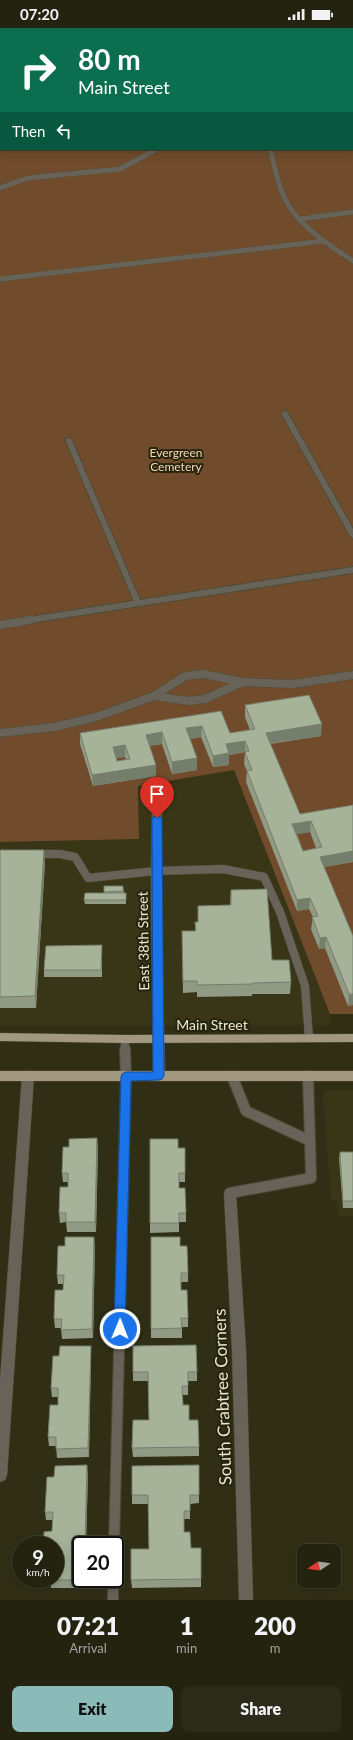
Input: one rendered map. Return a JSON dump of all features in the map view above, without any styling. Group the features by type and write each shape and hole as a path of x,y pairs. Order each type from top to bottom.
{"main road":[{"name":"Main Street","path":"0,1037 125,1039 353,1038"},
{"path":"0,1076 353,1076"}],"street":[{"name":"East 38th Street","path":"157,805 156,871 159,1076"},
{"path":"0,1474 28,1076"},
{"name":"South Crabtree Corners","path":"230,1193 239,1351 246,1600"}],"lane":[{"path":"0,188 28,178 120,169 155,150"},
{"path":"270,150 285,200 310,230 353,260"},
{"path":"300,219 353,212"},
{"path":"0,280 324,241"},
{"path":"285,414 353,535"},
{"path":"69,441 138,604"},
{"path":"0,625 353,570"},
{"path":"0,733 54,727 96,717 154,696 185,676 203,674 243,682 293,684 352,678"},
{"path":"154,696 189,701 205,699 243,682"},
{"path":"30,854 60,854 75,857 88,878 156,871 223,869 264,877 280,912 305,986 309,1038"},
{"path":"114,1536 126,1077 125,1039"},
{"path":"232,1076 246,1111 310,1141"},
{"path":"230,1193 311,1178 308,1076"},
{"path":"113,1588 113,1600"}],"shaded area":[{"path":"234,769 330,1014 331,1025 0,1025 0,842 139,839 138,786"},
{"path":"323,1091 353,1091 353,1216 338,1216 337,1200 331,1200"}],"green space":[{"name":"Evergreen Cemetery","path":"0,150 353,150 353,1014 330,1014 234,770 138,786 139,839 0,842"}],"building":[{"path":"309,695 322,724 266,733 300,814 353,805 353,851 320,857 353,936 353,994 349,994 326,937 320,938 312,917 318,916 310,898 297,900 247,771 252,770 245,752 249,751 245,741 226,744 229,753 213,756 202,726 186,728 197,758 172,762 162,732 146,735 156,765 92,775 80,733 221,711 230,733 255,729 245,705","holes":["125,745 130,759 117,761 113,747","311,821 322,847 303,851 292,824"]},
{"path":"0,850 44,850 35,996 0,997"},
{"path":"104,886 123,886 123,891 104,892"},
{"path":"267,889 272,960 289,960 291,982 197,985 197,981 183,981 182,931 196,931 195,922 198,922 198,906 231,905 231,890"},
{"path":"85,893 126,893 126,900 84,900"},
{"path":"102,945 101,970 44,970 46,946"},
{"path":"97,1138 95,1222 66,1222 66,1213 59,1213 60,1187 68,1187 68,1173 62,1173 63,1147 69,1147 69,1139"},
{"path":"150,1139 178,1139 178,1148 185,1148 185,1173 179,1173 179,1188 185,1188 186,1213 179,1213 179,1223 150,1223"},
{"path":"340,1152 353,1152 353,1201 343,1201"},
{"path":"65,1237 94,1237 92,1329 61,1330 62,1319 54,1319 55,1290 63,1290 64,1275 57,1275 58,1246 65,1246"},
{"path":"151,1237 180,1237 180,1246 187,1246 188,1273 181,1273 181,1290 187,1290 188,1318 181,1318 182,1328 151,1329"},
{"path":"196,1345 197,1372 188,1372 188,1386 182,1386 183,1405 189,1405 189,1420 198,1420 199,1447 132,1448 133,1420 149,1420 148,1372 133,1372 133,1346"},
{"path":"60,1346 91,1346 88,1448 56,1449 56,1437 48,1437 50,1405 58,1405 58,1388 51,1388 53,1356 59,1356"},
{"path":"87,1465 85,1536 72,1536 72,1580 64,1580 64,1536 44,1536 44,1532 52,1531 53,1512 45,1512 47,1477 54,1477 55,1466"},
{"path":"199,1465 199,1495 190,1495 190,1511 184,1511 184,1532 190,1532 191,1548 201,1548 201,1579 131,1580 131,1549 149,1549 148,1495 132,1495 132,1466"}],"route":[{"path":"120,1329 126,1077 159,1076 156,871 157,818"}]}
